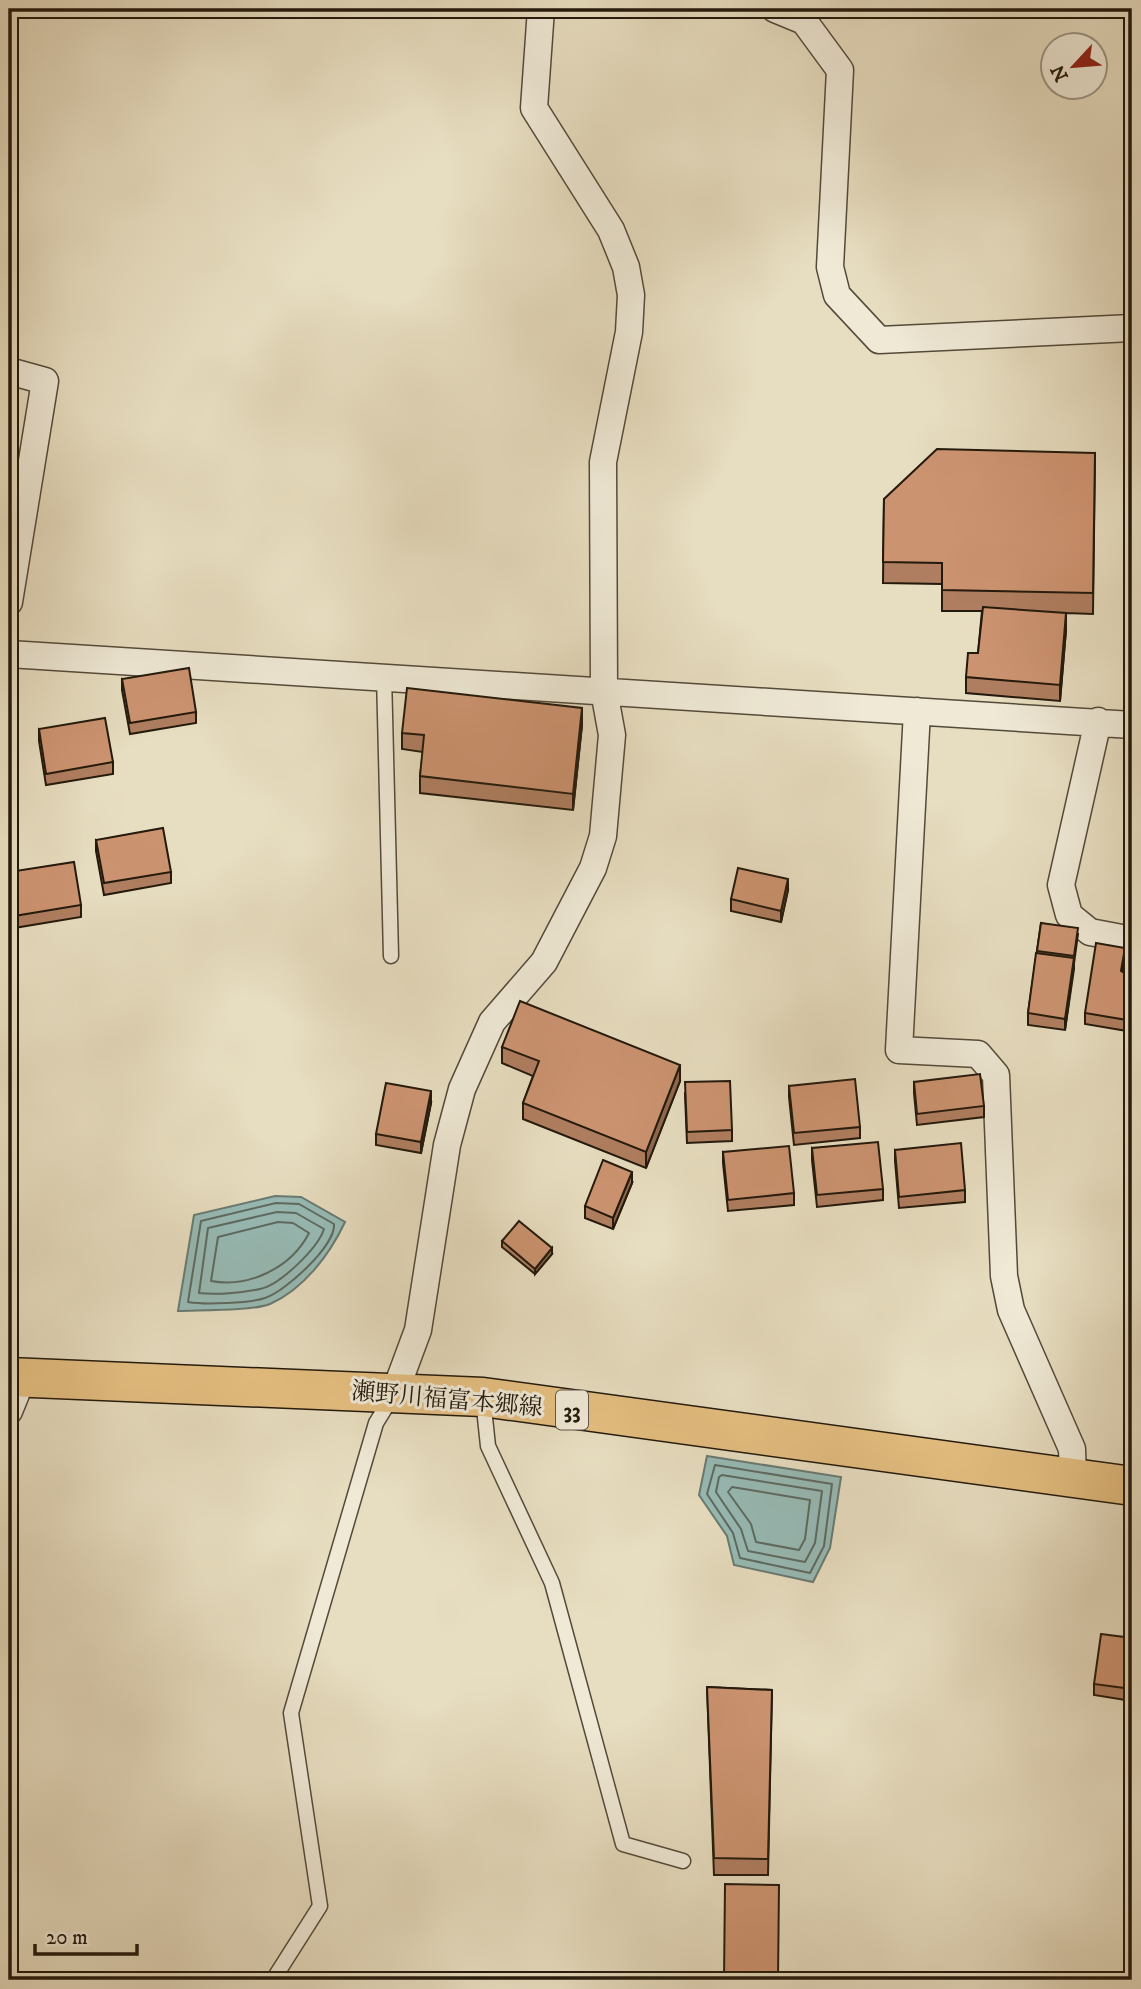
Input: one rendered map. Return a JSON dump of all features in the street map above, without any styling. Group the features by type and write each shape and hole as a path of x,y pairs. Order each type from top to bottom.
{"main road":[{"name":"瀬野川福富本郷線","path":"13,1389 395,1392 483,1398 1132,1486"}],"street":[{"path":"395,1392 418,1330 447,1145 462,1089 492,1022 544,962 593,868 603,836 612,735 604,691 603,463 629,332 631,295 626,267 611,230 534,108 541,9"},
{"path":"775,9 804,21 840,70 830,267 836,295 879,340 1132,328"},
{"path":"9,371 45,381 9,602"},
{"path":"9,654 384,675 1132,725"},
{"path":"918,711 900,1050 978,1054 996,1075 1004,1276 1011,1310 1072,1450 1073,1478"},
{"path":"1098,721 1061,885 1069,915 1090,932 1132,940"}],"lane":[{"path":"384,675 391,957"},
{"path":"273,1980 320,1906 291,1713 376,1423 395,1392"},
{"path":"483,1398 488,1446 552,1583 623,1844 683,1861"}],"water":[{"path":"275,1196 301,1197 345,1222 315,1269 294,1289 270,1304 239,1309 178,1311 194,1215"},
{"path":"707,1456 841,1477 830,1548 813,1582 734,1565 727,1536 699,1495"}],"building":[{"path":"937,449 1095,453 1093,593 942,590 942,563 883,562 884,499"},
{"path":"983,607 1066,613 1060,685 966,677 968,653 978,653"},
{"path":"189,668 196,712 130,723 122,679"},
{"path":"407,688 582,708 573,794 420,776 424,735 402,733"},
{"path":"105,718 113,762 46,774 39,729"},
{"path":"163,828 171,872 104,883 96,840"},
{"path":"74,862 81,905 14,916 9,872"},
{"path":"738,868 788,879 781,911 731,899"},
{"path":"1041,923 1078,928 1074,956 1037,951"},
{"path":"1096,943 1125,948 1121,971 1132,977 1127,1020 1085,1013"},
{"path":"1036,953 1074,958 1065,1019 1028,1013"},
{"path":"520,1001 680,1065 646,1152 523,1103 539,1061 502,1047"},
{"path":"980,1074 984,1106 917,1114 914,1082"},
{"path":"855,1079 860,1127 794,1133 789,1086"},
{"path":"730,1081 732,1130 687,1132 685,1082"},
{"path":"386,1083 431,1091 421,1142 376,1134"},
{"path":"878,1142 883,1189 817,1195 812,1148"},
{"path":"961,1143 965,1190 899,1197 895,1150"},
{"path":"789,1146 794,1193 728,1200 723,1152"},
{"path":"603,1160 632,1172 613,1218 585,1206"},
{"path":"519,1221 552,1248 535,1269 502,1241"},
{"path":"1101,1634 1132,1638 1132,1689 1094,1684"},
{"path":"707,1687 772,1690 768,1859 714,1858"},
{"path":"725,1884 779,1885 778,1980 724,1980"}]}
